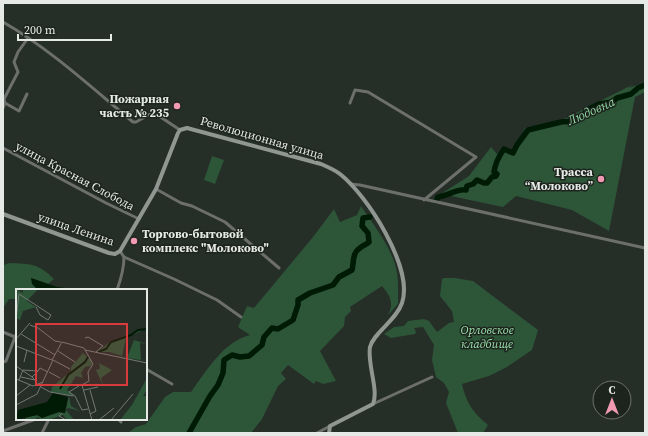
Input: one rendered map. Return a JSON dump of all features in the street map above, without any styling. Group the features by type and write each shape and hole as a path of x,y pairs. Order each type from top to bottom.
{"main road":[{"name":"Революционная улица","path":"180,130 190,128 321,164 340,174 365,203 388,238 400,266 404,285 402,305 396,315 371,343 369,359 374,393 373,404"},
{"path":"156,190 180,130"},
{"name":"улица Ленина","path":"3,214 115,254 120,251 156,190"},
{"path":"329,433 330,426 373,404"}],"street":[{"path":"3,22 28,38 133,122 136,122 152,113 180,130"},
{"path":"3,108 5,103 4,99 18,72 14,62 18,52 28,38"},
{"path":"350,103 355,90 368,92 476,157 424,200"},
{"path":"5,103 19,111 27,94"},
{"name":"улица Красная Слобода","path":"3,148 139,219"},
{"path":"350,184 645,248"},
{"path":"156,190 181,203 192,206 225,222 279,268"},
{"path":"120,251 124,257 217,300 240,317"},
{"path":"117,289 124,265 124,257"},
{"path":"3,332 15,337 6,361 3,362"},
{"path":"147,370 172,384"},
{"path":"373,404 432,377"},
{"path":"3,431 33,420"},
{"path":"42,433 48,420"},
{"path":"317,433 330,426"}],"green space":[{"path":"645,83 645,92 635,97 609,231 572,210 516,196 503,207 451,196 433,199 469,176 491,147 497,154 504,147 513,152 525,128 562,120 634,84 628,88"},
{"path":"212,156 224,160 215,184 204,180"},
{"path":"361,206 392,256 398,279 398,304 387,316 391,308 391,304 387,293 382,286 350,307 351,311 345,317 344,326 320,351 336,381 323,384 316,381 314,384 288,365 281,373 286,379 278,386 262,419 251,433 128,433 136,427 146,424 165,397 173,392 191,392 216,358 224,350 240,339 250,335 238,327 247,306 254,308 313,237 334,209 340,222 357,215"},
{"path":"9,263 34,265 39,267 54,279 48,284 31,278 37,289 16,289 16,299 9,299 3,308 4,265"},
{"name":"Орловское кладбище","path":"442,279 473,281 538,330 532,350 507,367 489,376 462,384 471,407 488,425 483,433 458,433 446,403 449,392 444,383 436,377 432,360 434,345 423,327 414,328 416,332 415,334 391,338 384,334 394,327 404,326 408,321 424,319 429,321 437,332 449,323 454,322 452,311 440,296"}],"shaded area":[{"path":"31,278 57,287 73,289 37,289 32,284"}],"waterway":[{"name":"Людовна","path":"436,201 438,197 460,190 466,190 467,186 473,184 477,180 487,183 492,177 496,176 497,174 494,172 495,166 504,149 513,153 528,130 561,122 574,121 583,117 586,111 591,108 599,104 612,102 617,98 631,94 638,88 645,85"},
{"name":"Людовна","path":"189,433 218,385 223,373 224,360 232,355 240,357 249,356 262,345 264,337 272,328 278,329 293,320 298,305 298,300 310,293 333,285 339,277 352,270 357,250 369,242 368,233 362,226 363,218 370,217"}],"place":[{"name":"Пожарная часть № 235","path":"177,106"},
{"name":"Трасса “Молоково”","path":"601,179"},
{"name":"Торгово-бытовой комплекс \"Молоково\"","path":"134,241"}]}
